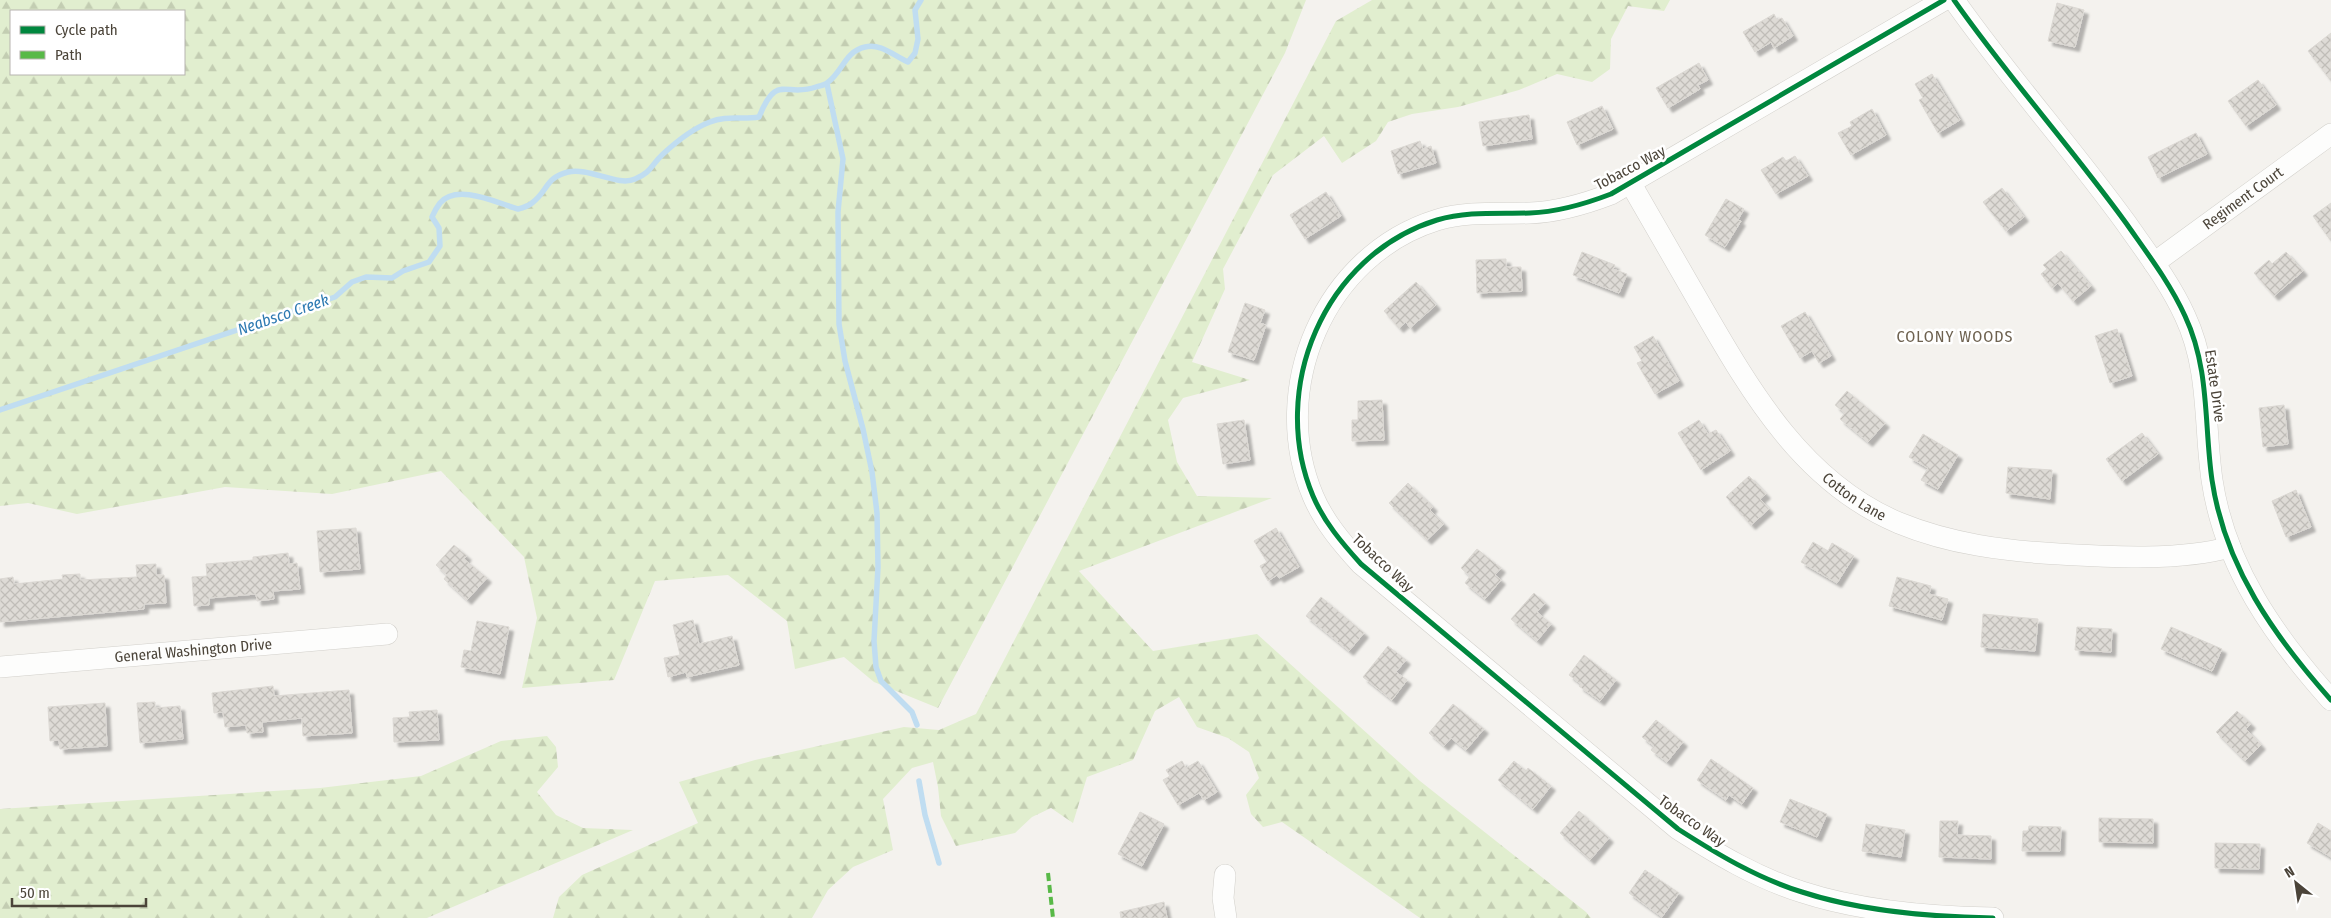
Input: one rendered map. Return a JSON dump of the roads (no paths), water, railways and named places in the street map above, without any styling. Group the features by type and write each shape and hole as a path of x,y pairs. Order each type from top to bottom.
{"street":[{"name":"Tobacco Way","path":"1944,0 1631,184 1589,203 1560,210 1531,213 1472,213 1437,220 1396,238 1367,259 1347,279 1330,302 1316,327 1306,353 1300,383 1298,408 1304,465 1313,496 1324,517 1341,542 1361,564 1657,813 1714,853 1769,880 1802,892 1834,900 1905,912 1993,918"},
{"name":"Estate Drive","path":"1954,0 1980,38 2103,192 2154,263 2174,295 2195,341 2204,378 2212,480 2230,548 2252,595 2270,624 2295,660 2331,700"},
{"name":"Regiment Court","path":"2154,263 2331,134"},
{"name":"Cotton Lane","path":"1631,184 1751,390 1804,458 1837,487 1867,507 1899,523 1932,534 1976,545 2020,552 2092,556 2176,555 2206,554 2230,548"},
{"name":"General Washington Drive","path":"0,667 387,634"},
{"path":"1225,875 1223,898 1226,918"}],"waterway":[{"name":"Neabsco Creek","path":"0,410 335,297 352,282 366,277 392,278 403,271 429,262 440,246 439,228 432,217 440,203 447,197 456,195 478,196 518,209 532,203 551,181 568,172 585,172 620,181 635,179 648,171 679,140 704,125 728,118 759,117 765,103 777,91 783,89 805,90 826,84 852,53 858,50 871,46 882,48 908,62 915,53 918,39 915,10 921,0"},
{"path":"827,84 843,159 838,212 839,324 845,361 872,472 877,513 878,567 874,641 876,667 881,681 912,712 917,725"},
{"path":"919,781 925,815 939,863"}],"district":[{"name":"COLONY WOODS","path":"1955,336"}]}
